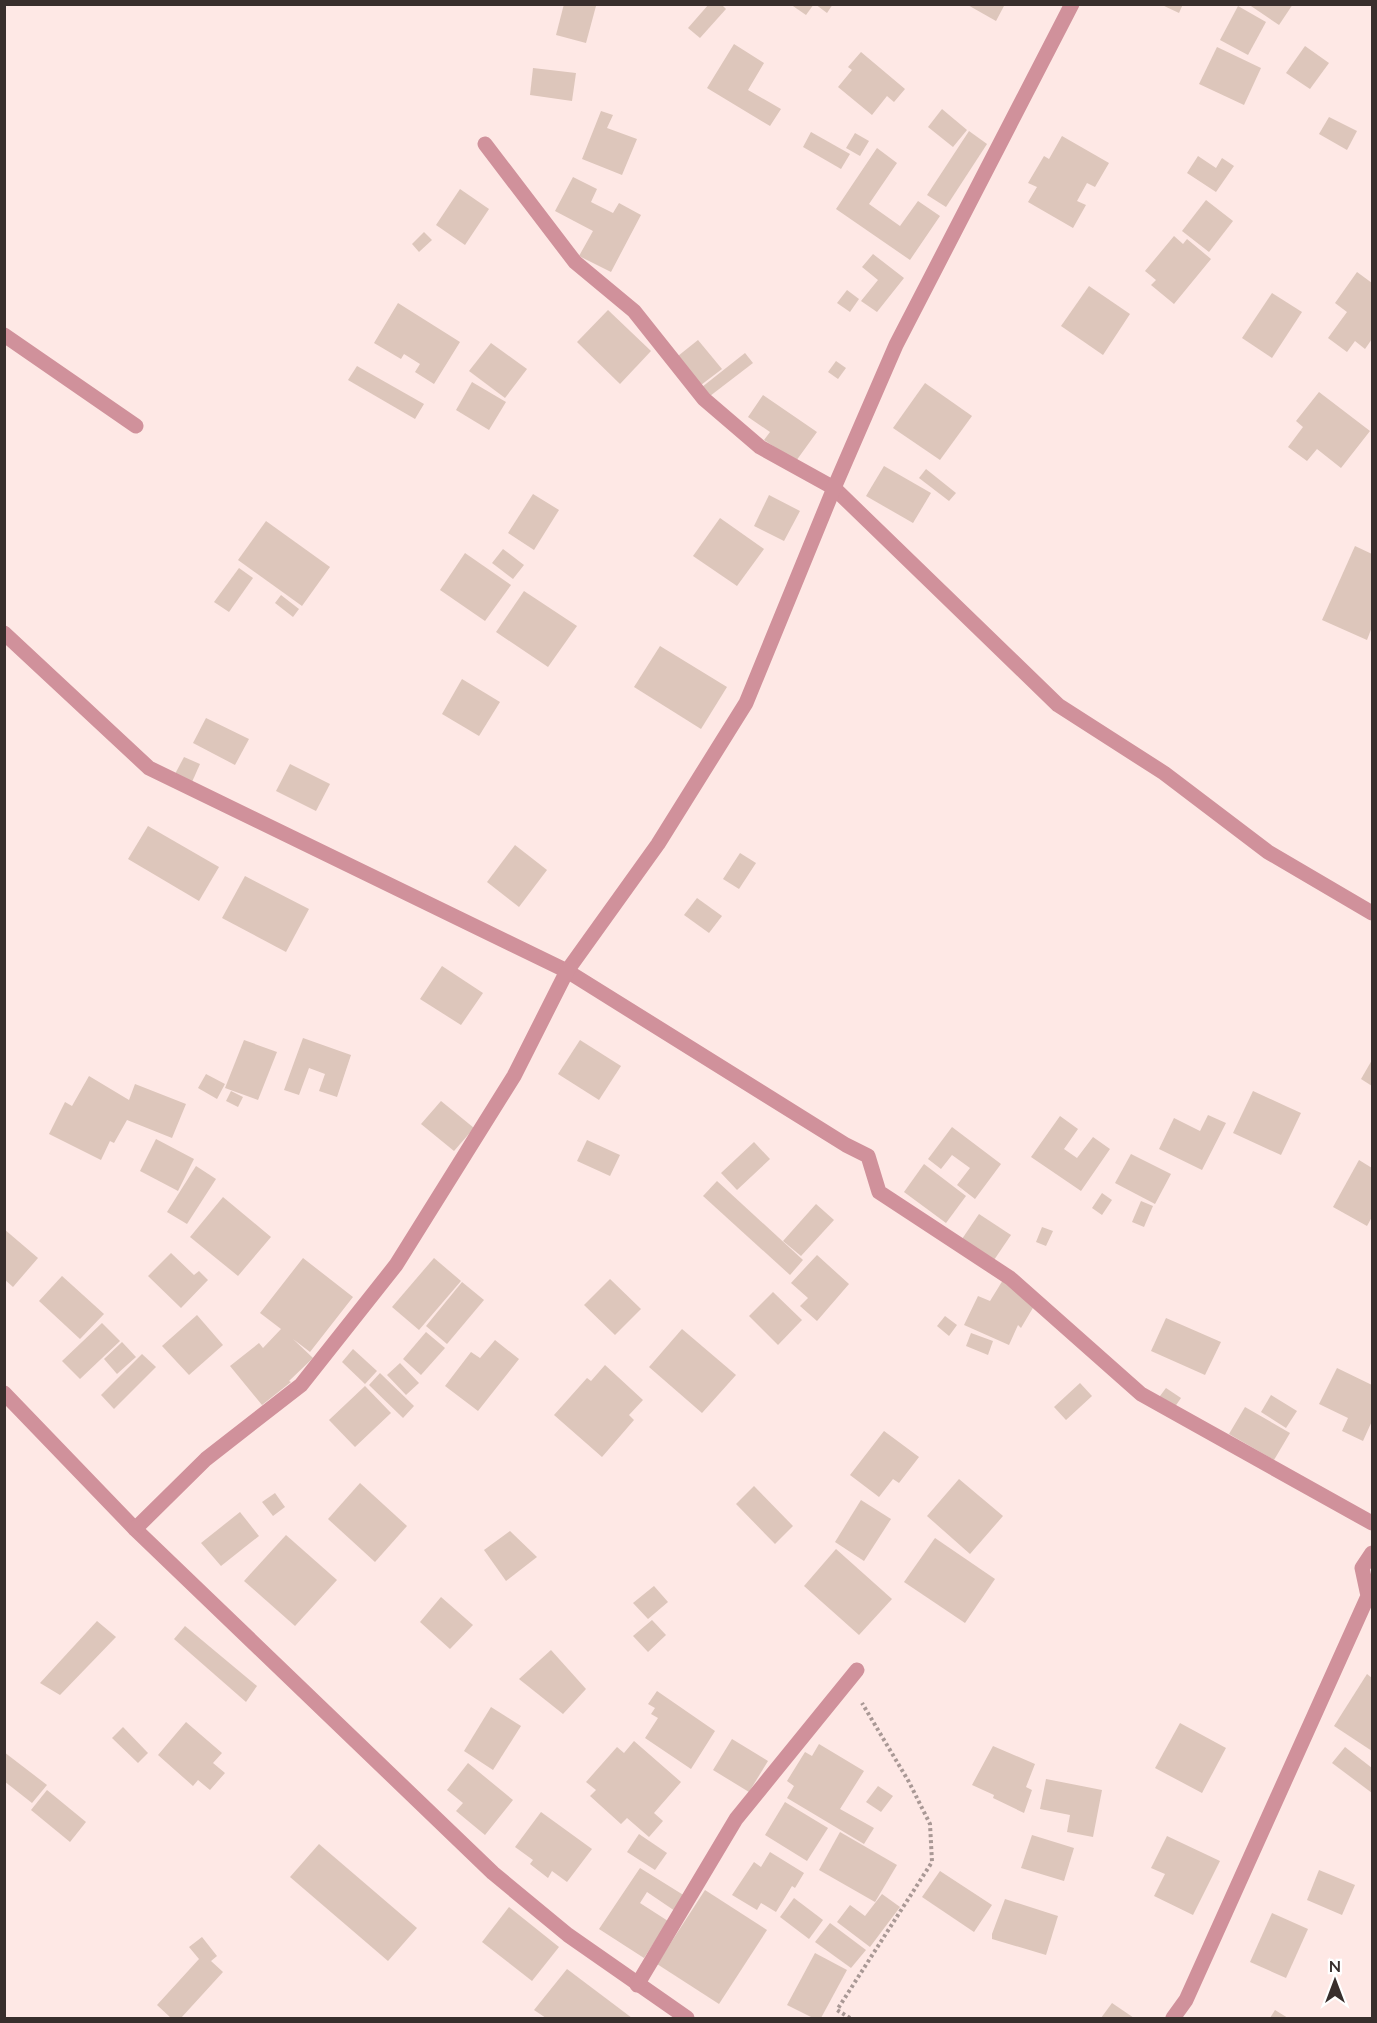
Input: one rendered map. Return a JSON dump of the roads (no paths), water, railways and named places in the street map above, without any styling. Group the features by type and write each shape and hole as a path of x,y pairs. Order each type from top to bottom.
{"street":[{"path":"135,1529 206,1460 301,1385 396,1265 514,1076 567,970 658,844 746,703 834,488 896,345 1072,4"},
{"path":"485,144 575,262 634,311 704,399 760,447 834,488 1058,705 1164,773 1268,852 1372,913"},
{"path":"4,335 136,426"},
{"path":"4,633 149,768 567,970 846,1145 868,1156 879,1192 1010,1278 1141,1394 1372,1523"},
{"path":"4,1393 135,1529 493,1873 568,1935 687,2019"},
{"path":"1173,2019 1186,2000 1370,1598 1362,1568 1372,1553"},
{"path":"637,1985 736,1819 852,1675"}]}
